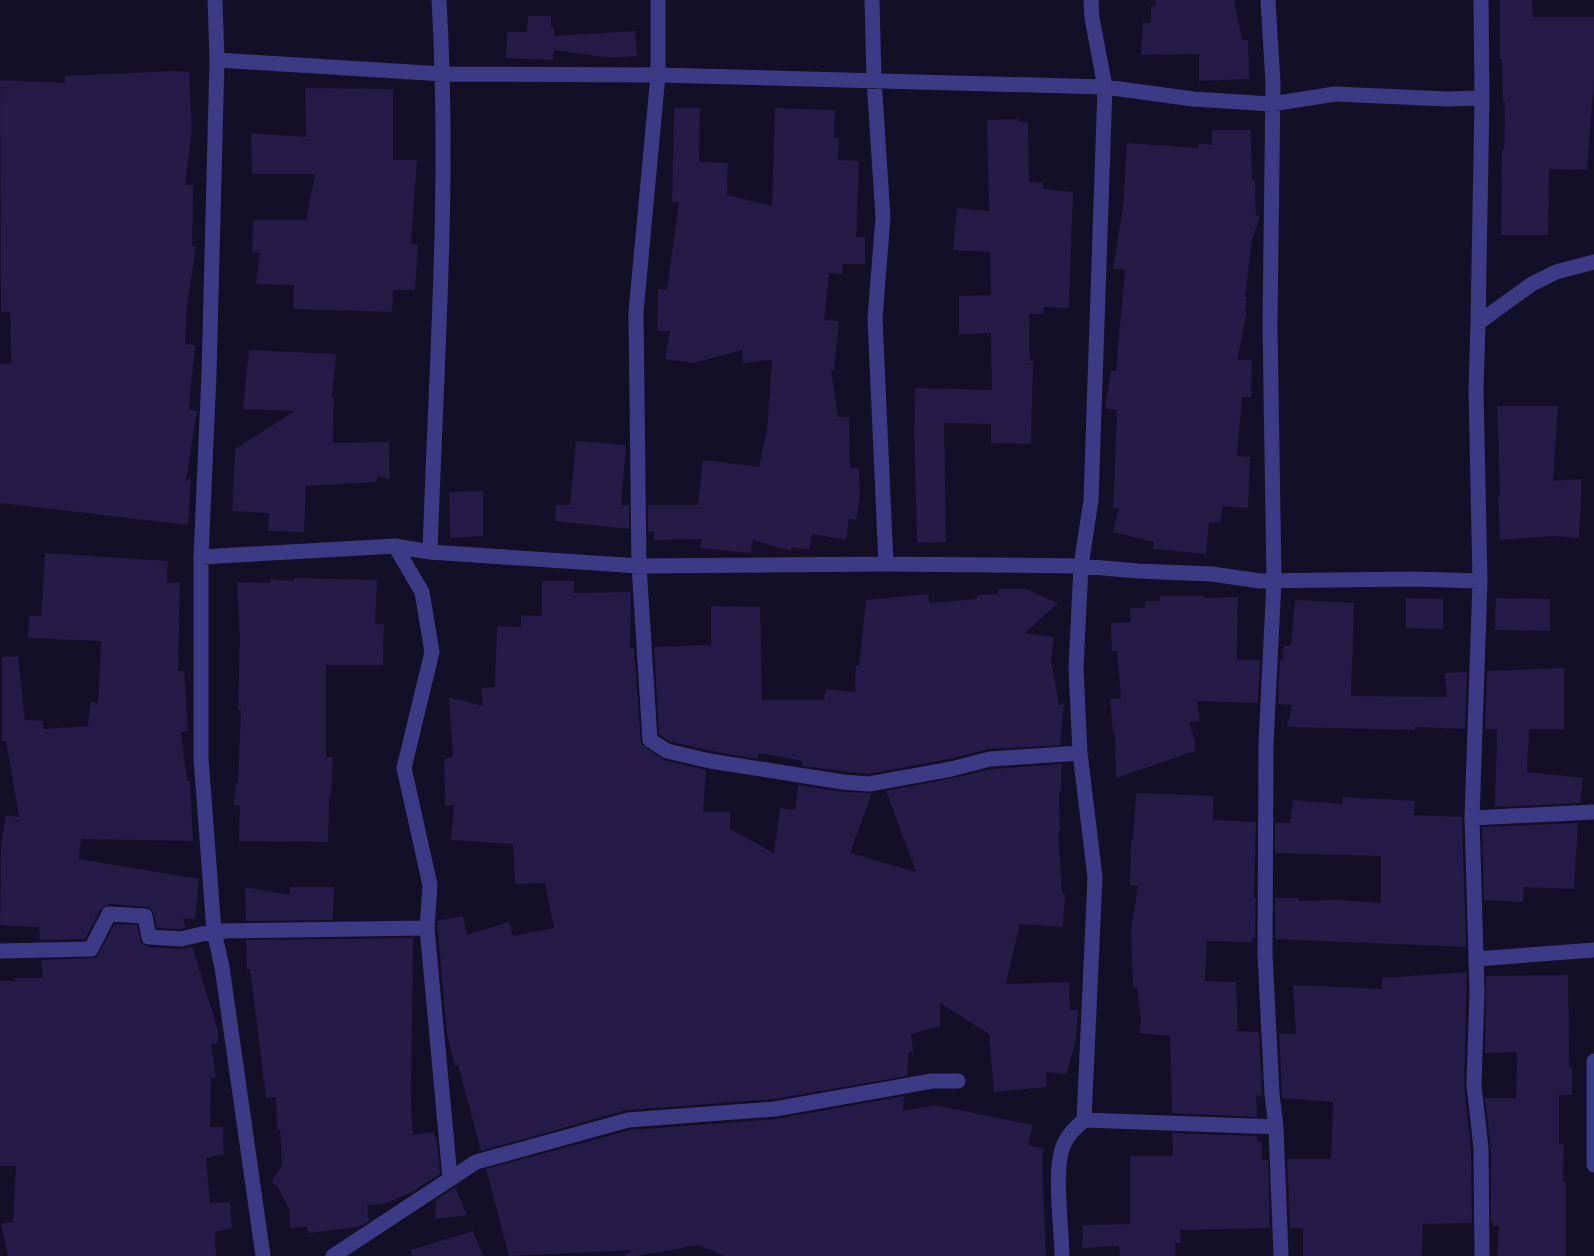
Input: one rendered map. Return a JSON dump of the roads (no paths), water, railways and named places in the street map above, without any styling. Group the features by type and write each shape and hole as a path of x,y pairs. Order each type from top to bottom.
{"street":[{"path":"215,0 217,60 209,374 201,557 201,758 214,930 222,967 263,1256"},
{"path":"429,552 442,216 443,74 439,0"},
{"path":"658,0 658,75 636,312 639,566 648,674 650,740 667,751 750,768 843,783 868,784 951,769 990,759 1080,753"},
{"path":"872,0 882,218 875,318 886,564"},
{"path":"1084,1120 1095,877 1080,753 1076,668 1081,566 1091,500 1105,87 1092,18 1091,0"},
{"path":"1268,0 1272,104 1270,325 1274,581 1266,743 1265,955 1272,1094 1276,1127 1281,1256"},
{"path":"1480,0 1482,98 1476,390 1480,581 1472,818 1476,959 1474,1084 1481,1148 1482,1256"},
{"path":"217,60 443,74 658,75 1105,87 1194,99 1272,104 1335,94 1447,99 1482,98"},
{"path":"1478,323 1532,284 1556,272 1594,262"},
{"path":"201,557 395,546 429,552 639,566 886,564 1081,566 1203,573 1260,581 1414,579 1480,581"},
{"path":"395,546 422,592 432,652 404,768 430,885 427,928 450,1178"},
{"path":"1472,818 1594,812"},
{"path":"0,951 91,949 109,914 144,916 149,937 181,939 214,930 427,928"},
{"path":"1476,959 1594,950"},
{"path":"1594,1061 1594,1165"},
{"path":"333,1256 476,1162 628,1120 776,1108 932,1081 958,1081"},
{"path":"1062,1256 1059,1167 1064,1142 1084,1120 1276,1127"}]}
